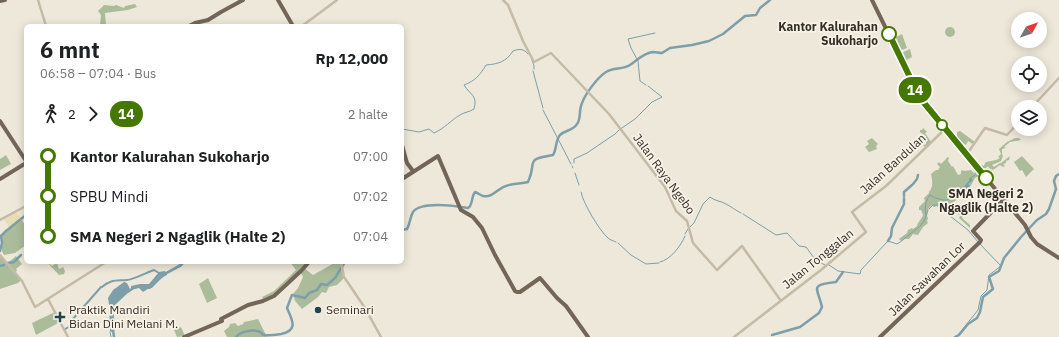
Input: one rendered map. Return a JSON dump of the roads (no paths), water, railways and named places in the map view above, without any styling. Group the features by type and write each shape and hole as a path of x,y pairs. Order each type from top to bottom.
{"main road":[{"path":"0,1 5,0"},
{"path":"193,24 208,20 242,0"},
{"path":"278,0 292,24"},
{"path":"872,0 917,93 926,106 1004,199 1037,244 1059,258"},
{"path":"0,121 24,159"},
{"path":"404,152 407,163 413,171"},
{"path":"404,178 438,156 459,207 473,217 482,228 515,291 520,292 540,278 564,304 588,337"},
{"path":"0,179 24,163"},
{"name":"Jalan Sawahan Lor","path":"880,337 980,242 981,240 973,231 1004,199"},
{"path":"185,337 222,322 221,319 248,305 271,298 307,264"}],"street":[{"path":"38,0 45,24"},
{"path":"305,24 337,0"},
{"name":"Jalan Raya Ngebo","path":"503,0 508,5 524,44 534,62 551,53 606,111 666,188 676,211 687,221 694,243 717,270 742,246 781,301"},
{"path":"1039,100 1059,78"},
{"path":"967,154 985,128 1007,135 1011,131"},
{"name":"Jalan Bandulan","path":"866,232 852,212 886,186 945,129"},
{"path":"0,220 24,207"},
{"name":"Jalan Tonggalan","path":"734,337 821,270 866,232"},
{"path":"0,256 22,281 35,306 103,264"},
{"path":"341,264 344,277 365,308 381,337"},
{"path":"48,299 68,337"}],"water":[{"path":"971,178 973,180 968,184 970,186 969,187 959,192 957,190 953,196 952,195 956,191 954,190 956,188 963,188"},
{"path":"165,271 167,275 143,292 139,288 131,290 131,286 149,284 159,272"},
{"path":"124,282 127,283 130,289 113,305 115,330 111,332 108,298 113,290"}],"waterway":[{"path":"404,230 407,229 413,212 423,206 439,205 468,208 471,205 475,192 483,196 490,196 503,187 528,182 531,175 533,162 538,158 553,155 558,137 577,124 581,106 585,97 595,82 606,72 627,67 643,55 649,53 662,53 670,48 709,41 723,34 745,16 756,15 760,8 770,0"},
{"path":"646,85 640,81 638,61 628,39 655,33"},
{"path":"404,129 419,132 429,129 434,133 456,117 471,111 474,109 475,101 464,85 477,77 486,65 501,62 508,58 513,51 523,50 528,54"},
{"path":"532,60 534,69"},
{"path":"533,71 543,108"},
{"path":"574,163 574,159 587,153 615,134 635,119 652,102 662,97 648,86"},
{"path":"543,110 571,164"},
{"path":"575,173 579,185"},
{"path":"955,337 959,335 968,324 977,318 980,312 983,297 993,289 989,277 999,271 1004,258 1021,237 1037,220 1046,214 1056,189 1054,181 1056,176 1059,174"},
{"path":"913,184 918,175"},
{"path":"969,179 975,175"},
{"path":"958,189 965,187 967,184"},
{"path":"904,196 904,192 912,185"},
{"path":"936,198 948,200 955,189"},
{"path":"581,192 588,209 600,229 609,239 616,242"},
{"path":"926,215 925,207 927,199 930,195 935,198"},
{"path":"690,227 694,223 703,204 710,197 741,213"},
{"path":"888,241 891,236 892,228 904,204 904,198"},
{"path":"929,209 933,205 942,205 951,215 950,216 968,230 978,242"},
{"path":"829,265 838,271 860,274 861,270 888,241 897,244 919,227 925,219 928,210"},
{"path":"743,214 776,235 787,233 799,246 806,247 817,262 825,265"},
{"path":"0,251 2,243 1,236 24,217"},
{"path":"685,234 688,229"},
{"path":"660,262 664,261 675,252 685,236"},
{"path":"618,243 631,255 646,264 659,263"},
{"path":"958,335 978,310 981,296 987,290 989,275 1001,266 980,244"},
{"path":"8,263 14,262 21,255"},
{"path":"165,273 181,264"},
{"path":"149,288 163,275 182,264"},
{"path":"236,337 241,333 251,331 260,332 262,335 271,335 281,334 290,330 293,324 287,308 292,295 305,298 309,293 317,290 321,284 327,285 335,278 344,264"},
{"path":"0,266 4,265"},
{"path":"102,287 111,282 129,280 154,270 159,273"},
{"path":"772,335 800,327 819,313 822,307 817,292 818,286 821,284 836,282 843,272"},
{"path":"64,330 70,326 72,320 101,287"},
{"path":"113,305 132,289"},
{"path":"110,310 110,320"},
{"path":"113,330 114,337"},
{"path":"110,332 111,337"}],"place":[{"name":"Kantor Kalurahan Sukoharjo","path":"889,34"},
{"name":"SMA Negeri 2 Ngaglik (Halte 2)","path":"986,178"},
{"name":"Seminari","path":"318,310"},
{"name":"Praktik Mandiri Bidan Dini Melani M.","path":"60,317"}]}
